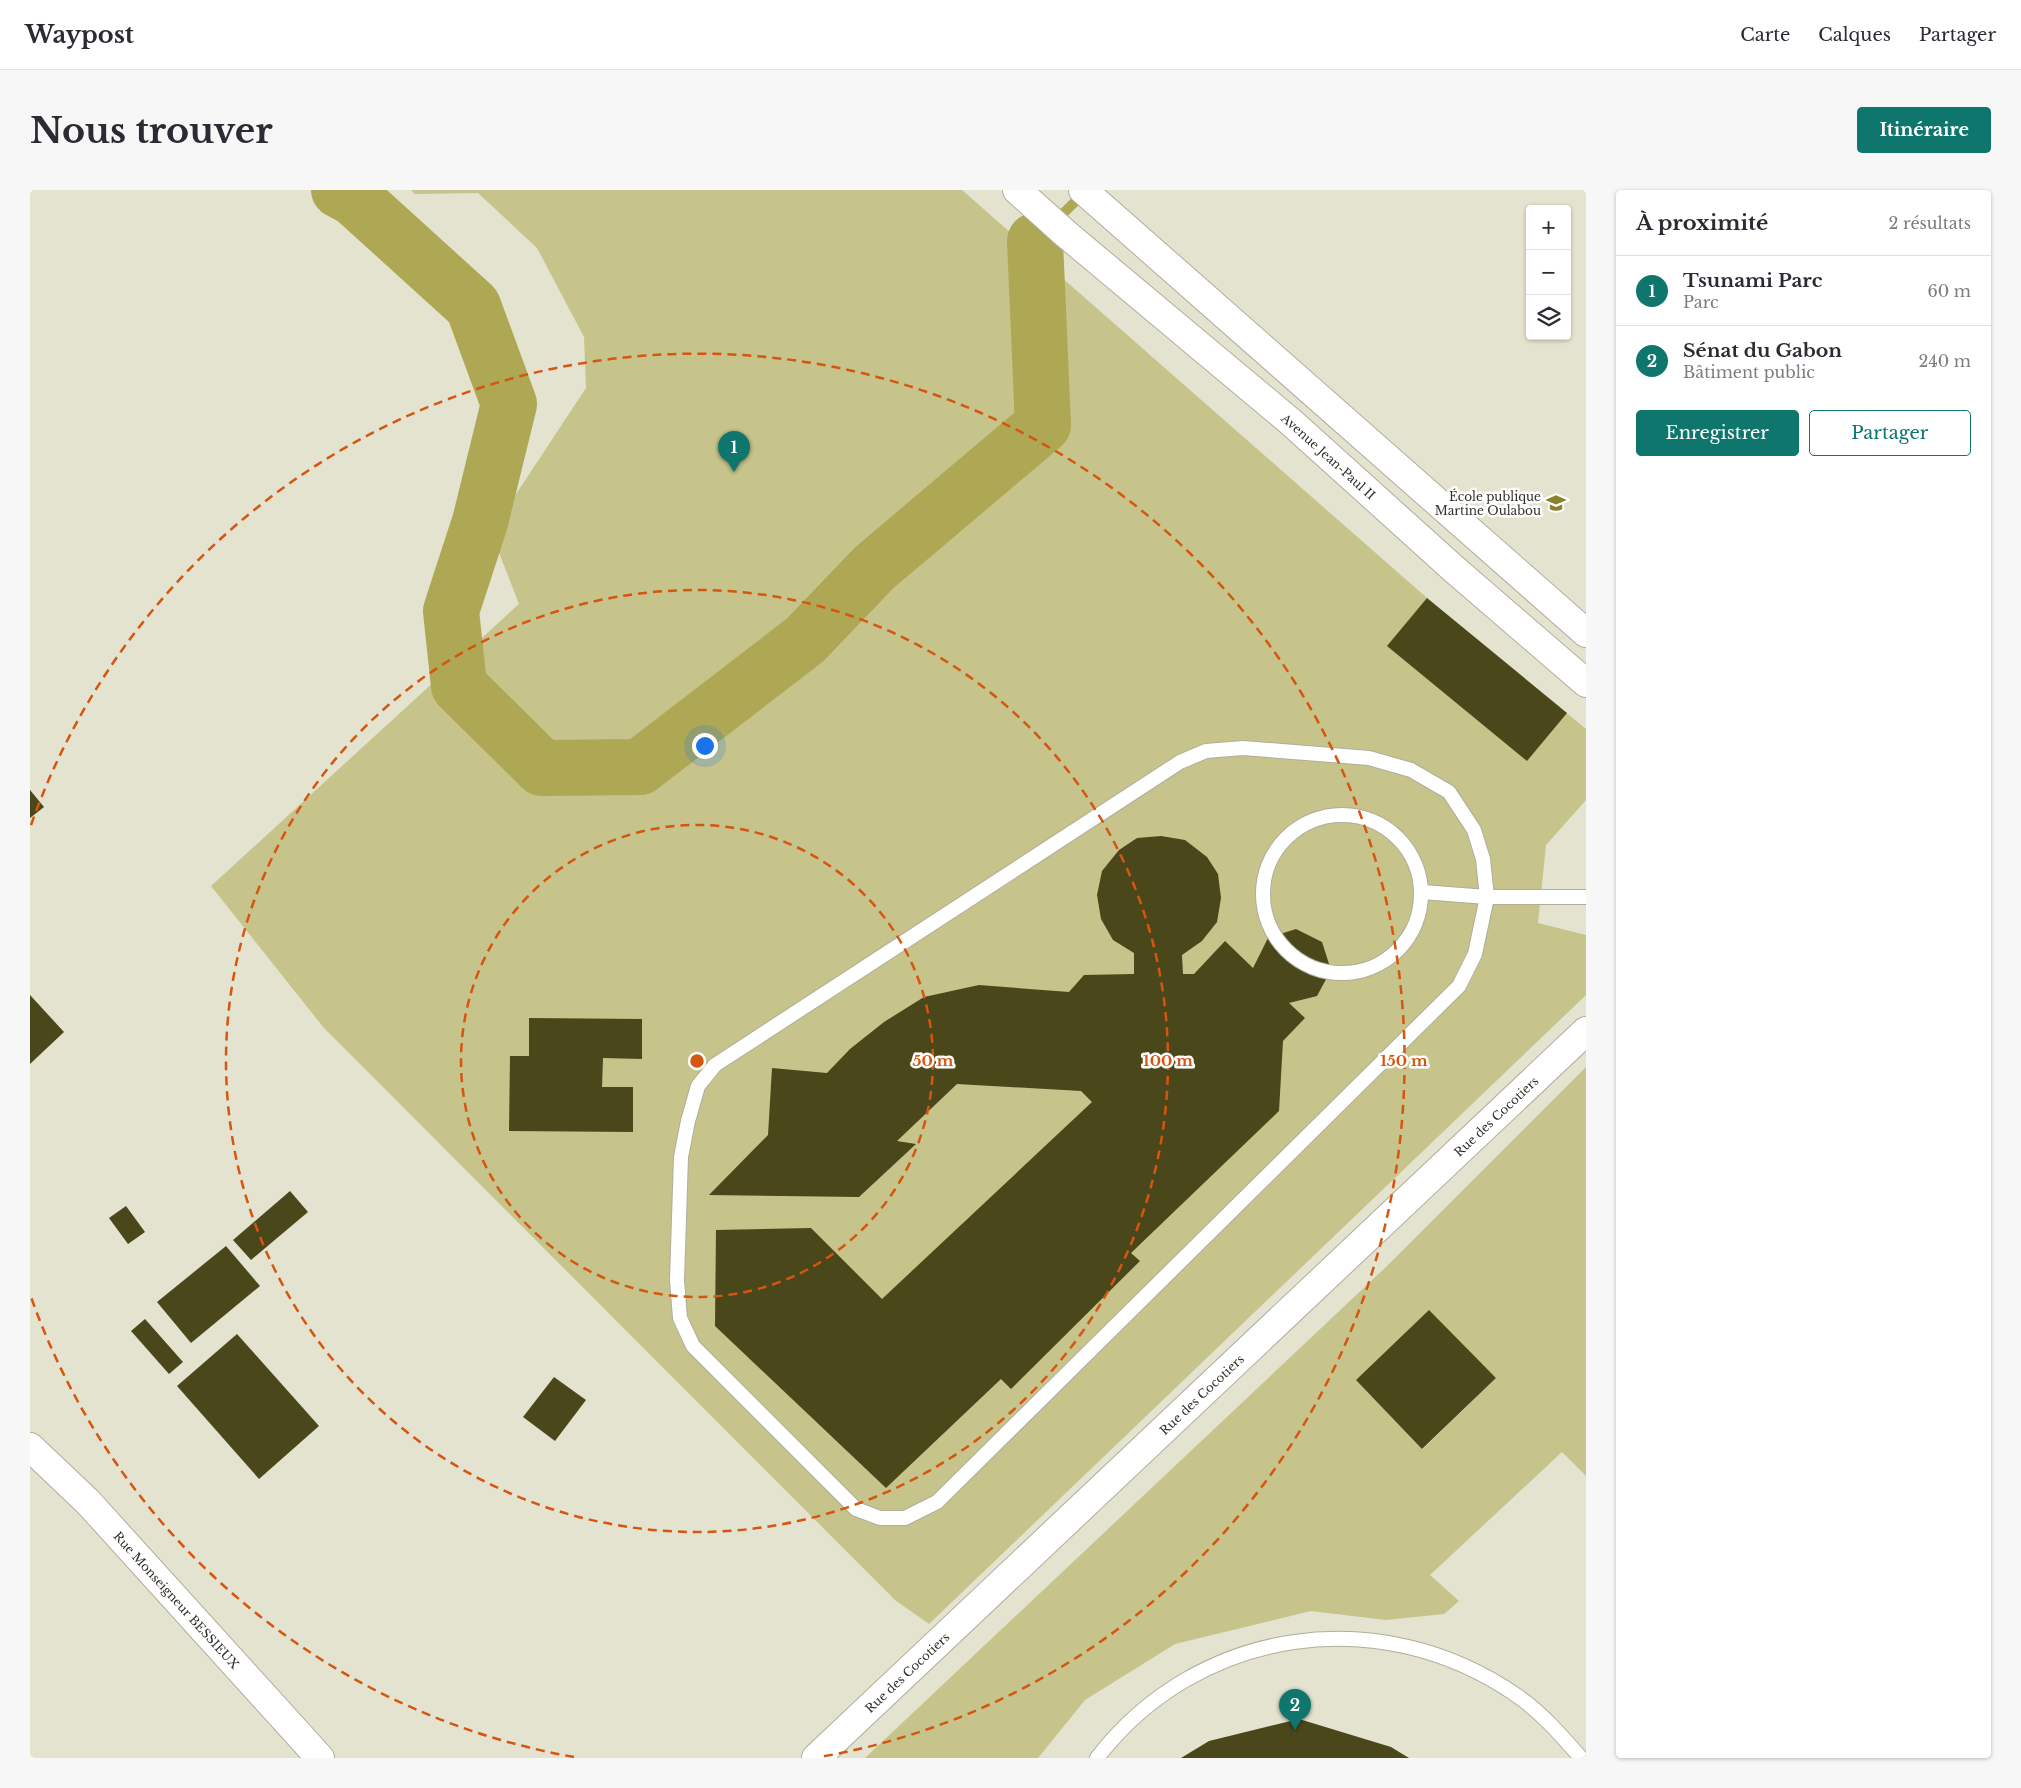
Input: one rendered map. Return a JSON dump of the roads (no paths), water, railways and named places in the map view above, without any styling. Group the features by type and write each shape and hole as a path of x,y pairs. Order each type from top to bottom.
{"street":[{"name":"Avenue Jean-Paul II","path":"1016,190 1292,423 1454,570 1586,683"},
{"path":"1092,198 1585,631"},
{"name":"Rue des Cocotiers","path":"816,1758 1586,1030"},
{"name":"Rue Monseigneur BESSIEUX","path":"30,1447 88,1502 320,1758"}],"lane":[{"path":"1243,748 1369,758 1411,770 1449,792 1474,830 1483,859 1487,897 1475,954 1459,986 937,1502 905,1518 880,1518 856,1509 693,1346 680,1318 677,1280 681,1157 688,1121 698,1086 715,1065 1180,762 1206,751 1243,748"},
{"path":"1340,815 1370,820 1397,836 1415,862 1422,892 1417,923 1400,949 1374,967 1344,974 1313,969 1286,953 1268,927 1261,897 1267,866 1283,840 1309,822 1340,815"},
{"path":"1422,892 1487,897 1586,897"},
{"path":"1097,1758 1114,1736 1156,1698 1205,1668 1258,1648 1315,1639 1372,1639 1428,1651 1474,1670 1517,1695 1554,1727 1581,1758"}],"waterway":[{"path":"339,190 354,198 473,306 509,404 480,522 451,611 459,686 542,768 640,767 805,640 874,568 1043,425 1035,241"},
{"path":"1035,241 1085,192"}],"place":[{"name":"Tsunami Parc","path":"734,472"},
{"name":"École publique Martine Oulabou","path":"1556,503"},
{"name":"Sénat du Gabon","path":"1295,1730"}]}
